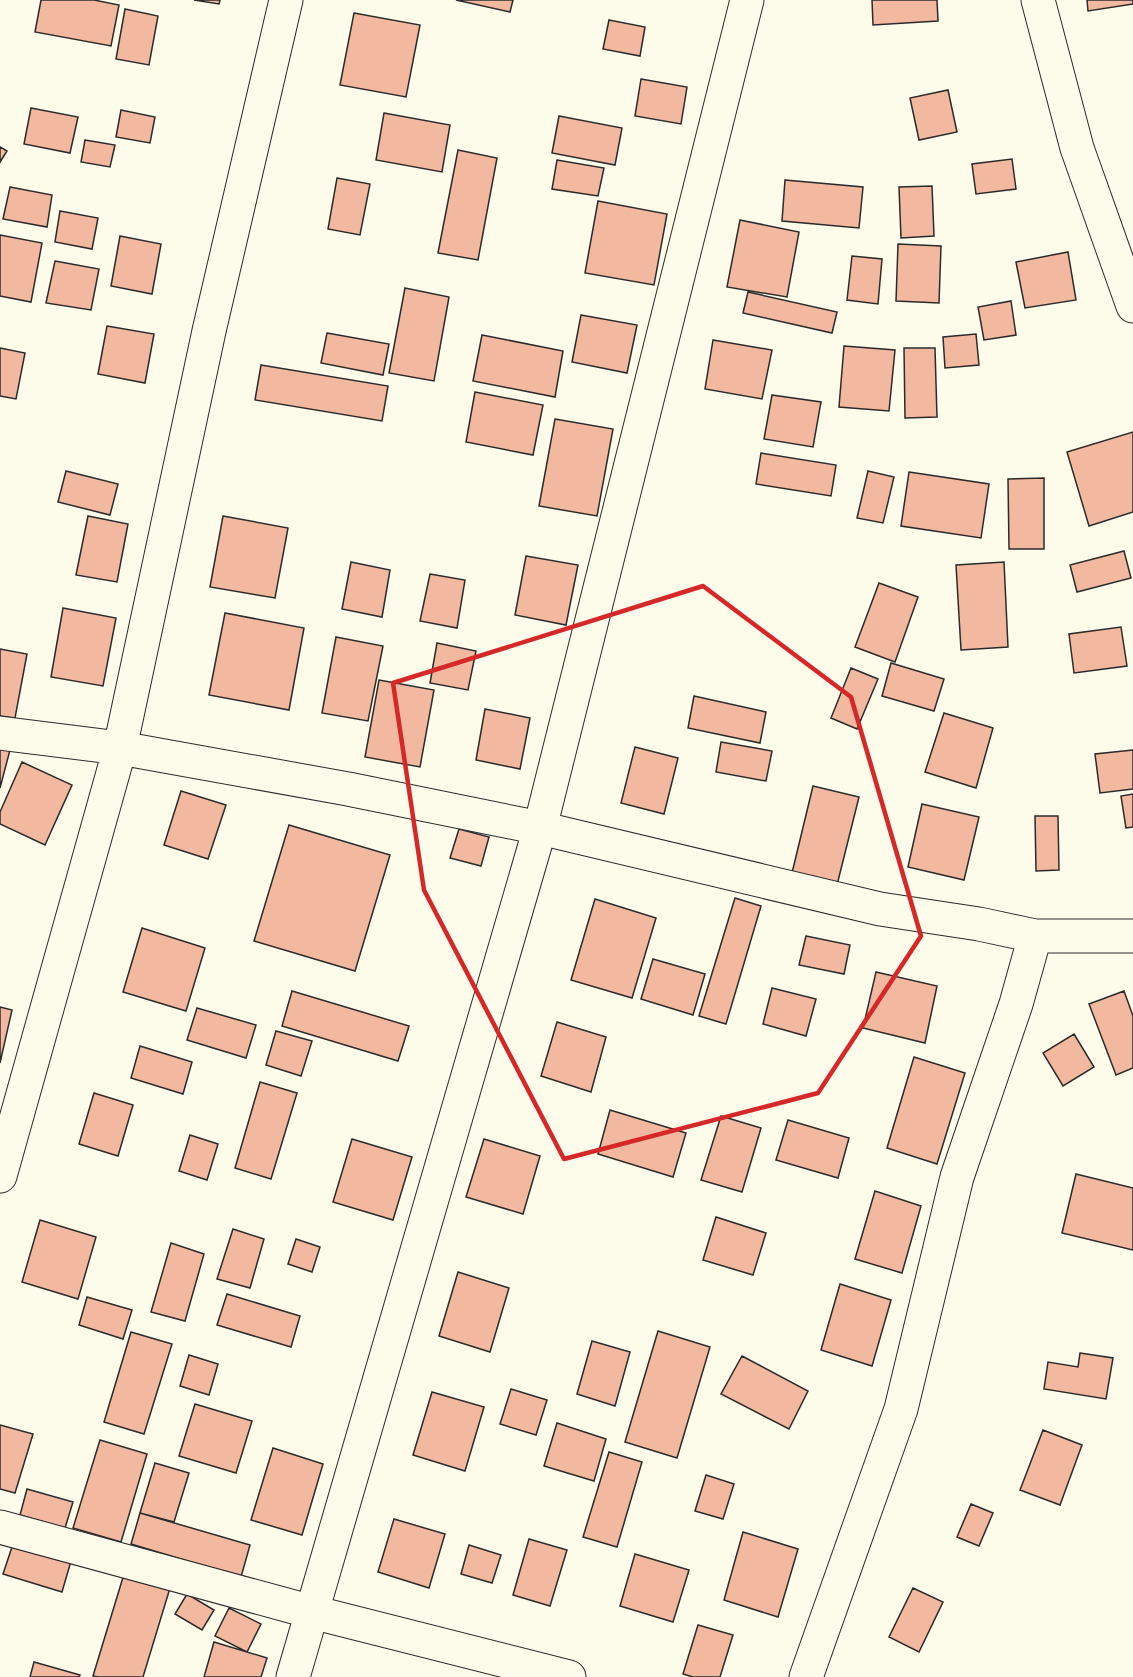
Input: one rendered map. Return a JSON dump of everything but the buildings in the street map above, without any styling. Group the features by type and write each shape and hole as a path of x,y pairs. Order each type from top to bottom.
{"street":[{"path":"0,1176 120,748 212,319 286,0"},
{"path":"293,1677 540,828 747,0"},
{"path":"1038,0 1077,148 1133,306"},
{"path":"0,734 120,748 348,789 540,828 880,909 979,924 1035,936 1133,936"},
{"path":"806,1677 901,1409 957,1178 1016,1004 1035,936"},
{"path":"0,1527 312,1612 569,1677"}],"highlighted area":[{"path":"703,586 851,697 921,936 818,1093 564,1159 424,890 393,683"}]}
